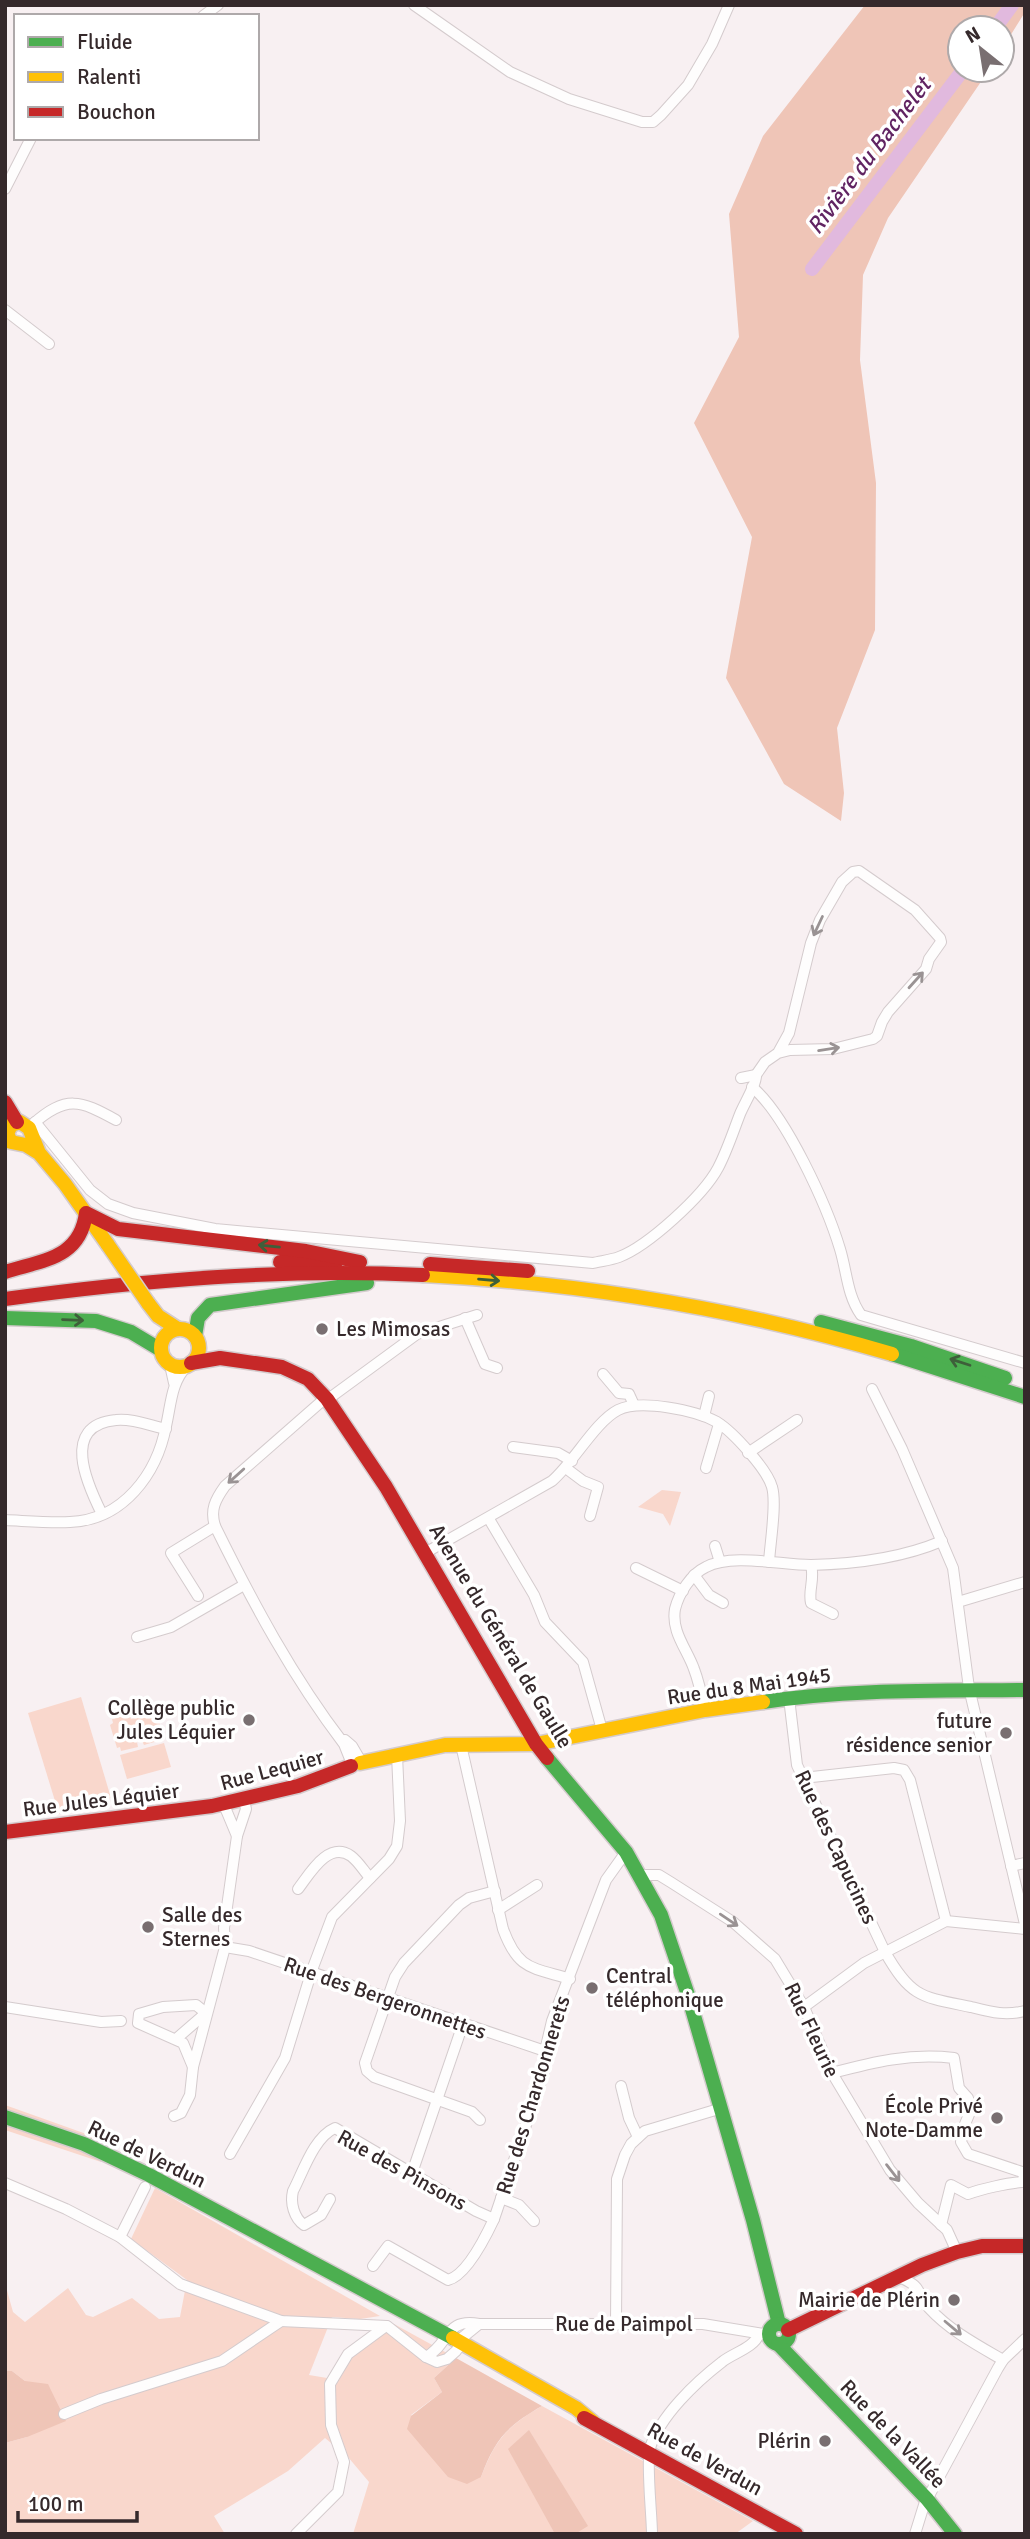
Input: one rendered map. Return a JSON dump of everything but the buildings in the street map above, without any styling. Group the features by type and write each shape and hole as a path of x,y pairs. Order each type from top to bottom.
{"main road":[{"path":"6,1104 18,1134 39,1153 86,1213 158,1316 178,1329 190,1332 197,1341"},
{"path":"86,1213 118,1229 306,1251 360,1262"},
{"path":"5,1272 66,1252 75,1246 80,1238 86,1213"},
{"path":"5,1287 164,1268 284,1262 462,1265 545,1273 720,1299 911,1346 1025,1385"},
{"path":"5,1299 115,1284 207,1276 307,1273 421,1275 557,1286 730,1313 877,1349 1025,1397"},
{"path":"158,1316 165,1361 170,1365 189,1364 196,1358 197,1319 201,1311 210,1305 421,1275"},
{"path":"5,1318 96,1321 162,1344"},
{"path":"162,1344 167,1334 178,1329"},
{"name":"Avenue du Général de Gaulle","path":"197,1341 220,1358"},
{"name":"Avenue du Général de Gaulle","path":"189,1364 220,1358 282,1367 307,1379 327,1399 365,1452 536,1744 626,1852 662,1915 722,2108 753,2220 776,2335"},
{"name":"Rue du 8 Mai 1945","path":"536,1744 705,1710 789,1698 920,1691 1025,1690"},
{"name":"Rue Lequier","path":"202,1809 338,1774 355,1762 377,1762 435,1746 536,1744"},
{"name":"Rue Jules Léquier","path":"5,1832 202,1809"},
{"name":"Rue de Verdun","path":"5,2117 84,2144 115,2158 306,2258 460,2345 513,2380 796,2534"},
{"path":"776,2335 957,2252 974,2247 1024,2243"},
{"name":"Rue de la Vallée","path":"776,2335 798,2365 927,2499 955,2534"}],"street":[{"path":"414,5 510,72 569,99 642,122 653,122 688,85 712,44 729,5"},
{"path":"5,189 30,140"},
{"path":"5,310 50,344"},
{"path":"116,1120 88,1104 70,1103 49,1110 18,1134 108,1204 133,1213 215,1229 593,1263 618,1257 635,1249 680,1213 699,1193 717,1169 757,1079 756,1075 765,1062 778,1053 790,1050 832,1049 873,1039 888,1013 926,969 929,959 941,942 940,938 915,910 859,871 853,872 842,882 820,920 808,950 789,1033 778,1053"},
{"path":"741,1078 756,1075"},
{"path":"752,1087 773,1110 816,1187 839,1245 847,1272 851,1301 861,1315 1025,1363"},
{"path":"355,1762 282,1655 244,1585 214,1522 214,1501 225,1486 327,1399 417,1334 477,1315"},
{"path":"465,1318 485,1364 497,1367"},
{"path":"174,1383 189,1364"},
{"path":"5,1520 72,1522 102,1514 117,1507 143,1483 159,1457 166,1429 174,1383 170,1365"},
{"path":"603,1374 619,1393 629,1394 634,1405"},
{"path":"872,1389 902,1449 953,1568 970,1692 1025,1924"},
{"path":"705,1416 709,1396"},
{"path":"425,1553 533,1494 569,1465 612,1414 634,1405 646,1405 705,1416 719,1424 765,1471 773,1489 769,1562"},
{"path":"102,1514 83,1468 81,1456 84,1441 101,1424 116,1420 166,1429"},
{"path":"748,1453 797,1420"},
{"path":"706,1468 719,1424"},
{"path":"513,1447 558,1453 583,1481 598,1487 590,1516"},
{"path":"489,1518 534,1594 545,1622 583,1662 602,1730"},
{"path":"198,1596 171,1553 214,1522"},
{"path":"705,1710 693,1666 682,1647 675,1625 676,1609 683,1591 694,1575 706,1566 720,1562 811,1564 892,1556 942,1541"},
{"path":"715,1546 720,1562"},
{"path":"811,1564 815,1578 809,1596 811,1603 833,1614"},
{"path":"636,1568 683,1591"},
{"path":"694,1575 709,1595 723,1603"},
{"path":"958,1602 1025,1582"},
{"path":"137,1637 171,1627 244,1585"},
{"name":"Rue des Capucines","path":"789,1698 797,1765 899,1977 922,1996 998,2014 1025,2011"},
{"path":"461,1745 507,1941 519,1961 570,1979"},
{"path":"230,2154 285,2058 332,1917 389,1859 399,1837 397,1755"},
{"path":"803,1778 894,1768 904,1770 910,1780 946,1921"},
{"path":"174,2116 181,2113 190,2095 193,2067 225,1947 224,1928 237,1836 246,1810 244,1800"},
{"path":"224,1805 237,1836"},
{"name":"Rue des Chardonnerets","path":"373,2266 388,2246 448,2280 457,2278 484,2241 545,2069 545,2051 552,2021 606,1880 626,1852"},
{"path":"299,1889 321,1858 341,1853 351,1856 370,1878"},
{"path":"1010,1866 1025,1863"},
{"name":"Rue Fleurie","path":"639,1875 659,1875 733,1922 775,1959 804,2007 832,2073 890,2170 918,2203 944,2227"},
{"path":"498,1910 537,1885"},
{"path":"480,2120 472,2112 374,2077 367,2071 365,2063 395,1977 404,1963 460,1905 469,1898 495,1891"},
{"path":"804,2007 842,1977 946,1921 1025,1929"},
{"name":"Rue des Bergeronnettes","path":"225,1947 248,1951 545,2051"},
{"path":"193,2067 183,2043 138,2023 139,2014 163,2007 196,2005 206,2013"},
{"path":"5,2007 102,2022 121,2021"},
{"path":"176,2039 206,2013"},
{"path":"412,2174 463,2024"},
{"path":"832,2073 887,2059 931,2056 954,2058 959,2088 968,2098 970,2112 961,2142 968,2154 1024,2177"},
{"path":"621,2086 629,2118 638,2137"},
{"path":"616,2325 617,2179 625,2155 638,2137 658,2126 722,2108"},
{"name":"Rue des Pinsons","path":"330,2199 321,2216 304,2225 299,2221 291,2200 293,2191 318,2144 326,2132 335,2128 494,2219"},
{"path":"957,2252 944,2227 951,2185 968,2194 980,2189 995,2189 1024,2177"},
{"path":"5,2183 66,2209 120,2237 180,2284 281,2321 387,2326 426,2357 437,2362 447,2360 460,2345 463,2337 478,2323"},
{"path":"120,2237 145,2187"},
{"path":"501,2198 519,2205 534,2221"},
{"path":"915,2284 922,2266"},
{"path":"899,2277 915,2284 928,2307 964,2337 1003,2360"},
{"path":"64,2414 101,2399 222,2361 281,2321"},
{"name":"Rue de Paimpol","path":"446,2338 455,2326 464,2321 703,2324 776,2335"},
{"path":"296,2534 338,2491 344,2462 331,2425 330,2384 348,2354 387,2326"},
{"path":"652,2534 649,2452 664,2423 681,2399 728,2357 754,2342 776,2335"},
{"path":"426,2357 439,2350 446,2338"},
{"path":"916,2533 927,2499 1003,2360 1025,2339"}],"shaded area":[{"path":"865,5 1025,5 1025,12 1016,26 1016,14 946,14 946,84 979,84 888,218 863,275 860,360 876,483 875,630 837,728 844,793 841,821 784,784 726,678 752,537 694,423 739,337 729,214 763,136"},
{"path":"662,1490 681,1492 670,1526 663,1514 638,1507"},
{"path":"81,1697 111,1798 59,1814 28,1713"},
{"path":"152,1708 153,1712 156,1711 163,1735 160,1736 161,1740 144,1745 142,1741 137,1742 138,1747 121,1751 120,1747 117,1748 110,1725 113,1723 112,1719 129,1714 131,1719 136,1717 135,1713"},
{"path":"164,1743 171,1767 127,1779 120,1755"},
{"path":"5,2105 106,2141 101,2162 5,2130"},
{"path":"155,2188 380,2316 360,2319 332,2317 309,2375 339,2380 354,2354 394,2324 456,2358 434,2378 442,2392 411,2415 481,2477 504,2435 520,2420 542,2406 753,2521 735,2534 353,2534 369,2482 348,2457 325,2438 288,2471 214,2516 225,2534 5,2534 5,2443 27,2437 25,2381 12,2371 5,2371 5,2283 13,2312 25,2322 68,2288 86,2315 93,2317 132,2298 159,2319 180,2317 187,2280 131,2239"},
{"path":"456,2358 542,2406 511,2427 497,2443 481,2477 467,2484 448,2477 407,2429 411,2416 442,2392 434,2378"},
{"path":"5,2371 12,2371 25,2381 48,2384 66,2421 5,2443"},
{"path":"529,2430 588,2526 575,2534 555,2534 508,2449"}],"waterway":[{"name":"Rivière du Bachelet","path":"1005,14 1012,5"},
{"name":"Rivière du Bachelet","path":"812,269 952,84"}],"traffic: fast":[{"path":"195,1336 198,1318 210,1305 367,1283"},
{"path":"5,1318 96,1321 131,1332 161,1350"},
{"path":"821,1322 911,1346 1005,1378"},
{"path":"892,1354 1025,1397"},
{"path":"763,1702 861,1693 1025,1690"},
{"path":"547,1758 626,1852 661,1915 688,1995 753,2220 779,2324"},
{"path":"5,2117 84,2144 149,2175 453,2338"},
{"path":"779,2324 786,2327 789,2334 786,2341 779,2344 772,2341 769,2334 772,2327 779,2324"},
{"path":"778,2344 927,2499 955,2534"}],"traffic: slow":[{"path":"39,1153 26,1145 11,1142 7,1134 11,1125 20,1122 29,1128 39,1153 65,1184 108,1245"},
{"path":"108,1245 148,1303"},
{"path":"423,1275 542,1284 660,1301 777,1324 892,1354"},
{"path":"148,1303 158,1316 178,1329"},
{"path":"180,1329 193,1335 199,1348 193,1361 180,1367 167,1361 161,1348 167,1335 180,1329"},
{"path":"360,1763 445,1745 536,1744 705,1710 763,1702"},
{"path":"453,2338 576,2408 593,2422"}],"traffic: jam":[{"path":"5,1102 17,1122"},
{"path":"5,1272 45,1260 67,1249 76,1240 86,1213 118,1229 306,1251 360,1262"},
{"path":"280,1262 336,1262"},
{"path":"430,1264 528,1271"},
{"path":"5,1299 214,1277 318,1273 423,1275"},
{"path":"191,1363 220,1358 282,1367 308,1379 327,1399 386,1487 536,1744 547,1758"},
{"path":"5,1832 212,1806 298,1786 351,1766"},
{"path":"788,2330 922,2265 957,2252 982,2246 1025,2246"},
{"path":"584,2418 796,2534"}],"place":[{"name":"Les Mimosas","path":"322,1329"},
{"name":"Collège public Jules Léquier","path":"249,1720"},
{"name":"future résidence senior","path":"1006,1733"},
{"name":"Salle des Sternes","path":"148,1927"},
{"name":"Central téléphonique","path":"592,1988"},
{"name":"École Privé Note-Damme","path":"997,2118"},
{"name":"Mairie de Plérin","path":"954,2300"},
{"name":"Plérin","path":"825,2441"}]}
